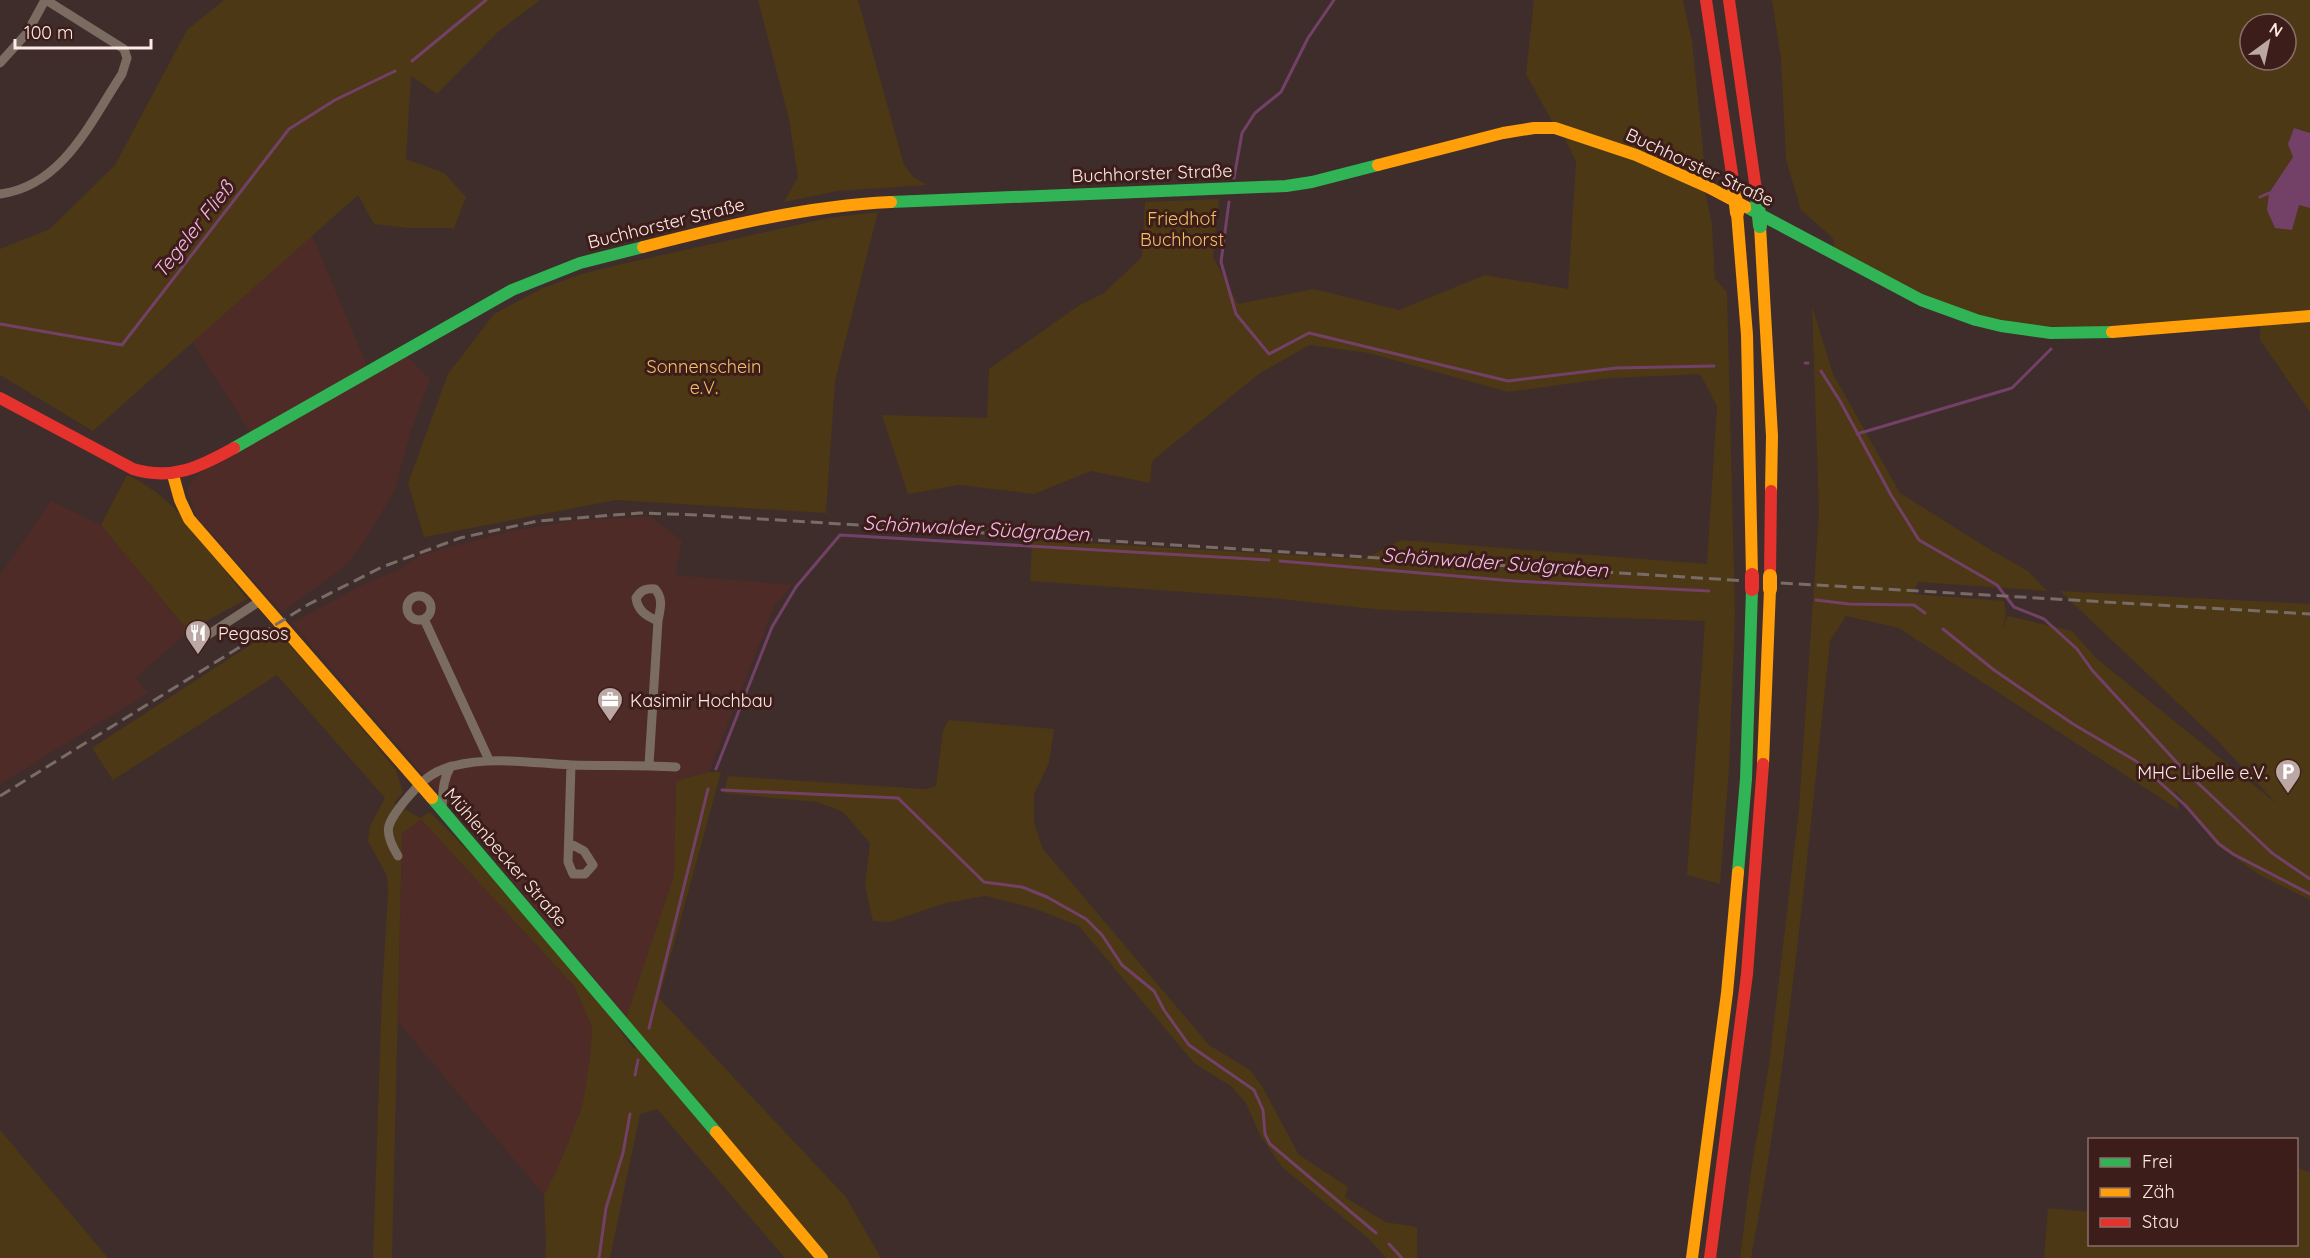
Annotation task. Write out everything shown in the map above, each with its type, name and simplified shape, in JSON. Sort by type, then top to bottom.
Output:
[{"type":"main road","points":[[1692,1258],[1727,993],[1746,779],[1752,589],[1747,335],[1734,186],[1706,0]]},
{"type":"main road","points":[[1710,1258],[1741,1029],[1753,903],[1766,730],[1770,582],[1772,436],[1760,226],[1729,0]]},
{"type":"main road","name":"Buchhorster Straße","points":[[0,398],[72,438],[139,471],[155,475],[173,475],[190,470],[223,454],[512,290],[580,263],[651,244],[791,212],[847,204],[1286,186],[1335,176],[1503,133],[1534,128],[1555,128],[1665,166],[1900,289],[1976,320],[2024,330],[2078,334],[2310,316]]},
{"type":"main road","name":"Mühlenbecker Straße","points":[[173,475],[180,501],[189,519],[419,783],[822,1258]]},
{"type":"street","points":[[0,63],[27,33],[45,0],[124,49],[127,58],[122,74],[64,161],[34,183],[0,194]]},
{"type":"street","points":[[197,642],[260,601]]},
{"type":"street","points":[[424,619],[489,760]]},
{"type":"street","points":[[649,765],[658,621]]},
{"type":"street","points":[[398,855],[390,842],[387,829],[393,817],[419,783],[431,774],[452,766],[489,760],[571,765],[649,765],[676,768]]},
{"type":"street","points":[[569,843],[571,765]]},
{"type":"street","points":[[442,810],[443,785],[452,766]]},
{"type":"shaded area","points":[[2294,128],[2310,133],[2310,208],[2299,205],[2292,230],[2275,228],[2267,210],[2269,193],[2293,157],[2288,144]]},
{"type":"shaded area","points":[[312,235],[370,373],[405,354],[430,379],[410,433],[394,492],[362,545],[344,567],[282,612],[198,519],[187,491],[197,475],[257,438],[248,429],[182,325]]},
{"type":"shaded area","points":[[51,501],[101,525],[188,631],[136,678],[148,693],[0,784],[0,575]]},
{"type":"shaded area","points":[[650,516],[682,541],[675,575],[792,585],[774,607],[709,772],[676,781],[674,876],[626,1018],[466,824],[292,623],[364,584],[400,569],[421,555],[507,532],[571,521]]},
{"type":"shaded area","points":[[421,818],[574,986],[592,1027],[590,1058],[582,1107],[559,1165],[544,1195],[398,1022],[402,834]]},
{"type":"green space","points":[[224,0],[540,0],[499,31],[437,94],[411,76],[406,159],[444,173],[466,197],[454,228],[409,228],[374,224],[358,195],[93,431],[0,375],[0,249],[50,229],[115,165],[187,30]]},
{"type":"green space","points":[[758,0],[858,0],[904,165],[914,178],[927,185],[837,191],[784,202],[798,177],[789,119]]},
{"type":"green space","points":[[1534,0],[1683,0],[1692,41],[1706,180],[1631,147],[1553,123],[1526,74]]},
{"type":"green space","points":[[1772,0],[2310,0],[2310,133],[2294,128],[2294,157],[2269,193],[2310,208],[2310,311],[2074,327],[2027,324],[1979,315],[1923,295],[1835,249],[1833,238],[1801,210],[1786,160],[1781,59]]},
{"type":"green space","name":"Friedhof Buchhorst","points":[[1563,135],[1612,151],[1705,191],[1712,225],[1715,279],[1727,292],[1735,614],[1729,768],[1720,884],[1687,875],[1705,621],[1384,610],[1271,598],[1030,581],[1032,540],[1364,559],[1401,540],[1707,564],[1717,406],[1700,374],[1610,378],[1508,392],[1369,353],[1310,345],[1260,373],[1152,461],[1150,483],[1091,471],[1034,494],[959,485],[908,494],[882,415],[987,418],[989,369],[1078,306],[1104,293],[1142,257],[1145,202],[1219,199],[1213,257],[1238,304],[1314,289],[1399,310],[1485,275],[1568,289],[1576,161]]},
{"type":"green space","name":"Sonnenschein e.V.","points":[[878,212],[835,381],[826,513],[616,500],[424,537],[408,483],[448,374],[494,314],[541,289],[578,275],[828,218]]},
{"type":"green space","points":[[1812,306],[1833,374],[1900,493],[2028,571],[2047,591],[1918,582],[1913,594],[2004,601],[2006,615],[2002,631],[2008,616],[2072,631],[2097,659],[2276,803],[2217,740],[2060,591],[2310,604],[2310,900],[2261,876],[2216,844],[2175,790],[2179,810],[1899,628],[1846,616],[1830,641],[1797,950],[1765,1181],[1751,1258],[1740,1258],[1751,1171],[1769,1065],[1799,809],[1819,512]]},
{"type":"green space","points":[[2310,320],[2310,412],[2260,340],[2260,324]]},
{"type":"green space","points":[[127,475],[162,497],[178,512],[247,599],[188,631],[101,525]]},
{"type":"green space","points":[[275,629],[336,697],[396,770],[403,792],[394,803],[420,818],[430,812],[536,926],[586,985],[633,1048],[648,1046],[626,1018],[674,876],[676,781],[709,772],[721,772],[659,998],[846,1197],[881,1258],[785,1258],[657,1109],[640,1114],[610,1258],[545,1258],[544,1195],[559,1165],[582,1107],[590,1058],[592,1027],[574,986],[421,819],[402,834],[392,1258],[373,1258],[382,993],[388,894],[387,876],[368,841],[370,826],[385,798],[277,675],[113,780],[92,748]]},
{"type":"green space","points":[[949,720],[1054,729],[1049,763],[1034,794],[1034,823],[1043,849],[1209,1045],[1250,1070],[1262,1086],[1299,1155],[1348,1187],[1345,1197],[1385,1222],[1417,1227],[1417,1258],[1386,1258],[1370,1240],[1282,1167],[1260,1135],[1246,1103],[1231,1086],[1194,1063],[1079,926],[1036,909],[986,896],[945,903],[890,922],[873,921],[865,886],[870,843],[843,812],[817,802],[724,793],[728,776],[925,789],[936,786],[943,730]]},
{"type":"green space","points":[[0,1130],[108,1258],[0,1258]]},
{"type":"green space","points":[[2298,1168],[2310,1172],[2310,1258],[2044,1258],[2048,1208],[2088,1212],[2088,1246],[2298,1246]]},
{"type":"waterway","name":"Tegeler Fließ","points":[[412,61],[486,0]]},
{"type":"waterway","points":[[1234,178],[1242,133],[1255,113],[1281,92],[1308,38],[1334,0]]},
{"type":"waterway","name":"Tegeler Fließ","points":[[0,324],[122,345],[289,129],[335,100],[395,71]]},
{"type":"waterway","points":[[2260,197],[2269,193]]},
{"type":"waterway","points":[[1229,202],[1221,262],[1236,314],[1269,354],[1309,333],[1508,381],[1616,368],[1714,366]]},
{"type":"waterway","points":[[1857,434],[2012,388],[2051,349]]},
{"type":"waterway","points":[[1821,371],[1919,540],[1997,585],[2014,607],[2044,619],[2077,649],[2092,670],[2181,767],[2272,853],[2310,879]]},
{"type":"waterway","name":"Schönwalder Südgraben","points":[[716,769],[772,627],[796,587],[840,535],[1269,560]]},
{"type":"waterway","name":"Schönwalder Südgraben","points":[[1280,561],[1514,581],[1709,591]]},
{"type":"waterway","name":"Schönwalder Südgraben","points":[[1816,600],[1849,604],[1914,605],[1925,613]]},
{"type":"waterway","name":"Schönwalder Südgraben","points":[[1943,629],[1994,670],[2073,724],[2136,761],[2185,805],[2219,844],[2233,854],[2310,894]]},
{"type":"waterway","name":"Schönwalder Südgraben","points":[[649,1028],[708,789]]},
{"type":"waterway","points":[[722,790],[898,798],[984,882],[1022,887],[1047,897],[1086,919],[1102,935],[1122,965],[1154,991],[1164,1010],[1189,1045],[1254,1090],[1263,1110],[1265,1134],[1270,1144],[1376,1233]]},
{"type":"waterway","name":"Schönwalder Südgraben","points":[[635,1075],[638,1060]]},
{"type":"waterway","name":"Schönwalder Südgraben","points":[[599,1258],[606,1208],[623,1153],[630,1114]]},
{"type":"waterway","points":[[1389,1244],[1402,1258]]},
{"type":"railway","points":[[0,796],[309,604],[382,567],[460,538],[538,521],[640,513],[698,515],[2310,614]]},
{"type":"traffic: fast","points":[[891,202],[1286,186],[1312,182],[1378,165]]},
{"type":"traffic: fast","points":[[1757,197],[1760,226]]},
{"type":"traffic: fast","points":[[1746,207],[1921,300],[1976,320],[2051,333],[2112,332]]},
{"type":"traffic: fast","points":[[234,448],[512,290],[580,263],[643,247]]},
{"type":"traffic: fast","points":[[1738,872],[1746,779],[1752,589]]},
{"type":"traffic: fast","points":[[432,798],[716,1132]]},
{"type":"traffic: slow","points":[[1378,165],[1503,133],[1534,128],[1555,128],[1636,155],[1708,187],[1746,207]]},
{"type":"traffic: slow","points":[[1734,187],[1737,213]]},
{"type":"traffic: slow","points":[[643,247],[797,212],[891,202]]},
{"type":"traffic: slow","points":[[1737,213],[1747,335],[1752,575]]},
{"type":"traffic: slow","points":[[1760,226],[1772,436],[1771,491]]},
{"type":"traffic: slow","points":[[2112,332],[2310,316]]},
{"type":"traffic: slow","points":[[173,475],[180,500],[189,519],[432,798]]},
{"type":"traffic: slow","points":[[1770,576],[1770,589]]},
{"type":"traffic: slow","points":[[1763,764],[1770,589]]},
{"type":"traffic: slow","points":[[1692,1258],[1727,993],[1738,872]]},
{"type":"traffic: slow","points":[[716,1132],[822,1258]]},
{"type":"traffic: jam","points":[[1706,0],[1734,187]]},
{"type":"traffic: jam","points":[[1729,0],[1757,197]]},
{"type":"traffic: jam","points":[[0,398],[133,469],[147,472],[173,473],[185,470],[234,448]]},
{"type":"traffic: jam","points":[[1770,576],[1771,491]]},
{"type":"traffic: jam","points":[[1752,575],[1752,589]]},
{"type":"traffic: jam","points":[[1710,1258],[1747,974],[1763,764]]},
{"type":"place","name":"Pegasos","points":[[198,656]]},
{"type":"place","name":"Kasimir Hochbau","points":[[610,723]]},
{"type":"place","name":"MHC Libelle e.V.","points":[[2288,795]]}]
